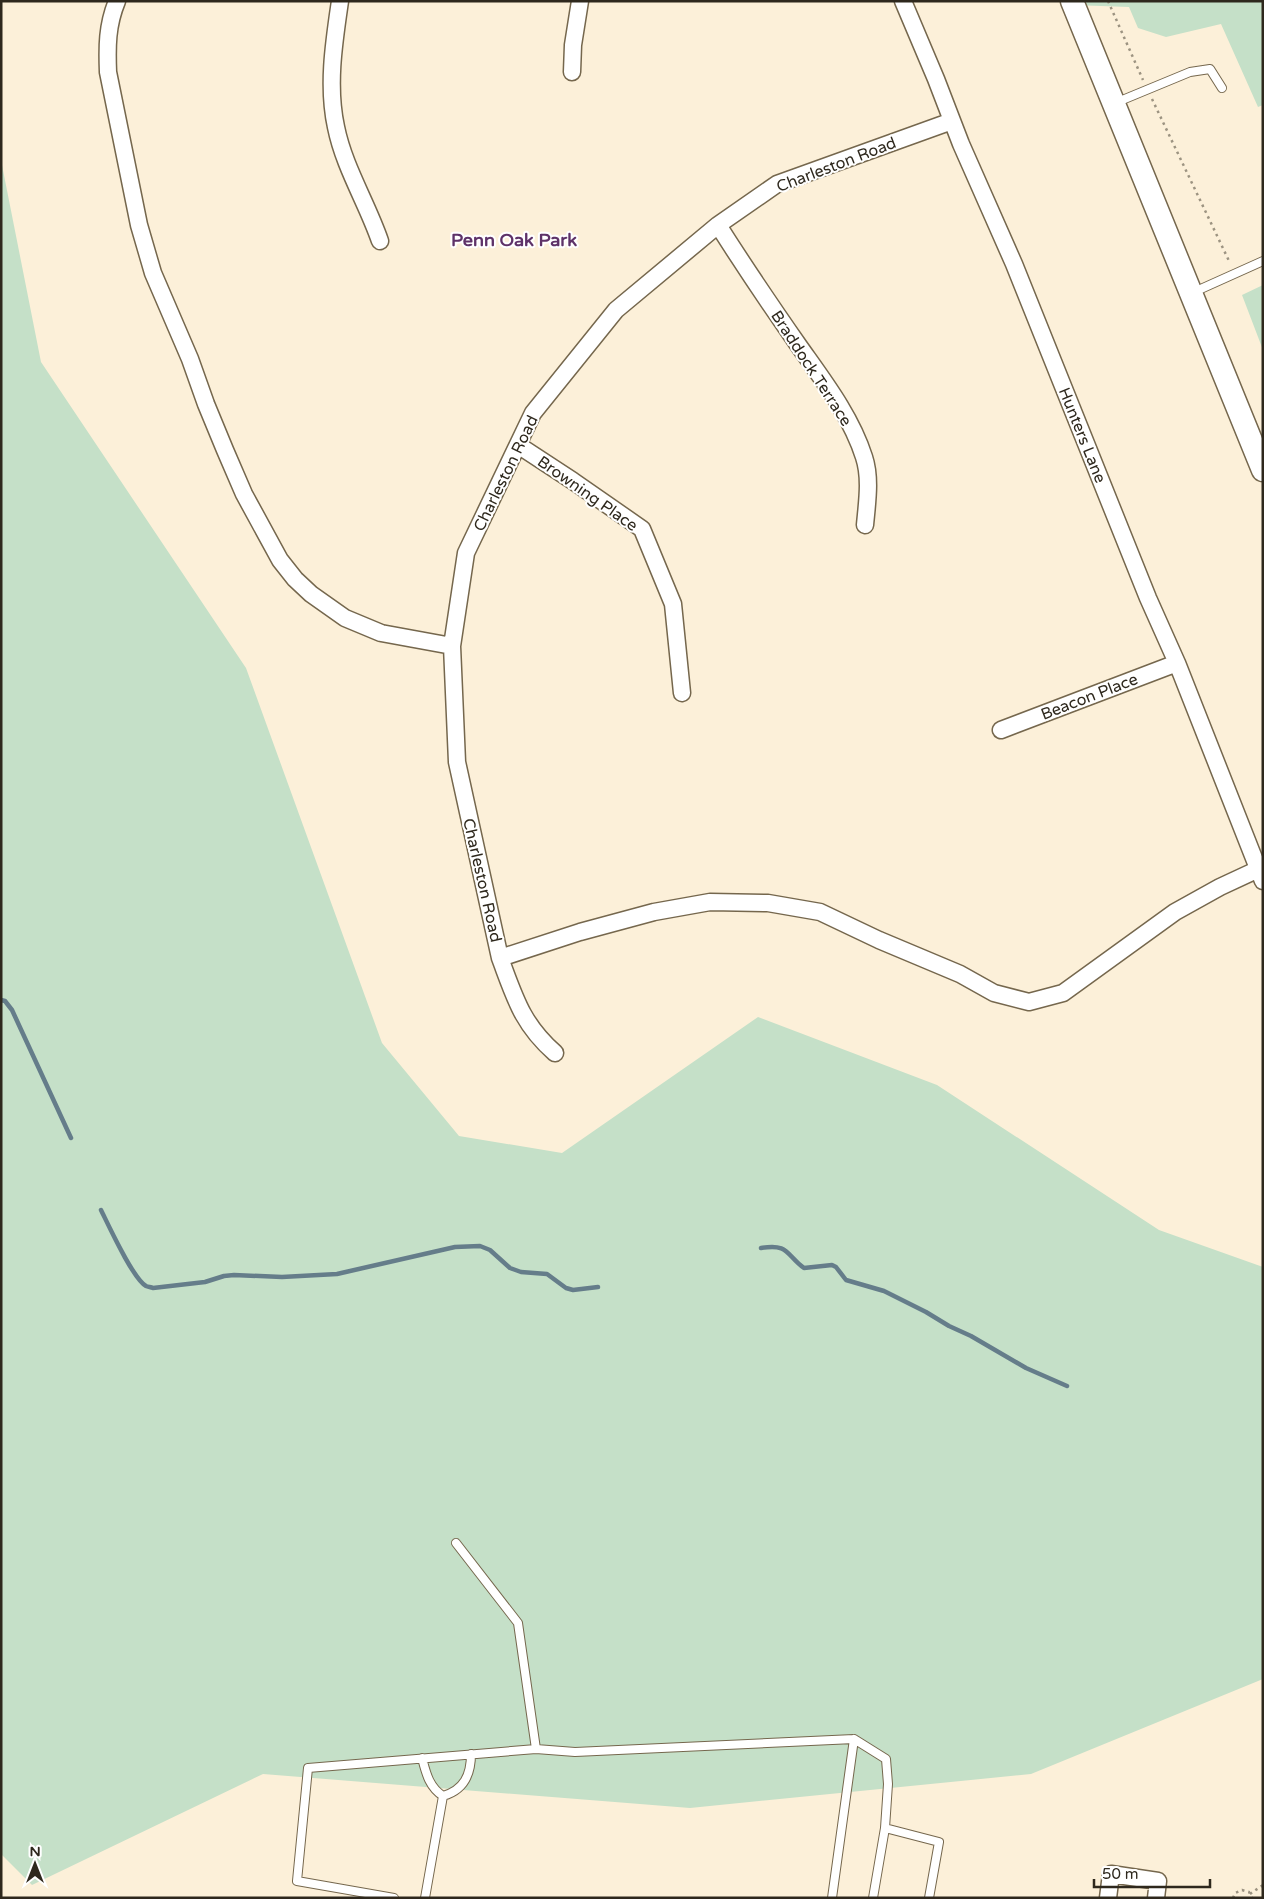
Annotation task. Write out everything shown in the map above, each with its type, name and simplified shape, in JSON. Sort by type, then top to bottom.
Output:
[{"type":"main road","points":[[1072,1],[1263,470]]},
{"type":"street","points":[[117,1],[109,26],[107,48],[108,72],[139,225],[162,296],[190,359],[215,426],[255,515],[285,566],[305,589],[328,607],[345,618],[381,633],[452,646]]},
{"type":"street","points":[[340,1],[332,78],[333,112],[336,130],[346,160],[380,241]]},
{"type":"street","points":[[572,72],[573,45],[580,1]]},
{"type":"street","name":"Hunters Lane","points":[[903,1],[952,121],[1014,264],[1261,873]]},
{"type":"street","name":"Charleston Road","points":[[555,1053],[539,1038],[521,1012],[500,958],[457,762],[452,646],[466,553],[533,413],[616,310],[718,225],[777,184],[952,121]]},
{"type":"street","name":"Braddock Terrace","points":[[718,225],[747,271],[835,399],[856,436],[865,458],[868,478],[865,525]]},
{"type":"street","name":"Browning Place","points":[[518,445],[642,529],[673,604],[682,693]]},
{"type":"street","name":"Beacon Place","points":[[1001,730],[1176,663]]},
{"type":"street","points":[[500,958],[580,932],[654,912],[710,902],[768,903],[820,912],[879,940],[960,974],[994,993],[1029,1002],[1063,993],[1175,912],[1220,887],[1261,873]]},
{"type":"street","points":[[1108,1898],[1111,1874],[1158,1880],[1156,1898]]},
{"type":"lane","points":[[1113,104],[1190,72],[1210,70],[1222,88]]},
{"type":"lane","points":[[1190,293],[1263,261]]},
{"type":"lane","points":[[456,1543],[518,1623],[536,1749]]},
{"type":"lane","points":[[832,1898],[854,1739]]},
{"type":"lane","points":[[394,1898],[297,1880],[308,1768],[536,1749],[575,1752],[854,1739],[886,1759],[888,1784],[885,1828],[872,1898]]},
{"type":"lane","points":[[443,1796],[451,1793],[466,1782],[471,1766],[470,1754]]},
{"type":"lane","points":[[422,1758],[426,1775],[434,1790],[443,1796]]},
{"type":"lane","points":[[425,1898],[443,1796]]},
{"type":"lane","points":[[885,1828],[939,1842],[929,1898]]},
{"type":"path","points":[[1108,1],[1235,273]]},
{"type":"path","points":[[1233,1898],[1235,1893],[1242,1890],[1251,1896],[1263,1885]]},
{"type":"green space","points":[[1072,1],[1263,1],[1263,105],[1258,107],[1221,24],[1166,37],[1138,28],[1129,7],[1073,5]]},
{"type":"green space","points":[[1,160],[41,362],[246,668],[382,1043],[459,1136],[562,1153],[758,1017],[937,1085],[1159,1230],[1263,1267],[1263,1679],[1031,1774],[690,1808],[263,1774],[32,1885],[1,1854]]},
{"type":"green space","points":[[1263,285],[1263,350],[1242,295]]},
{"type":"waterway","points":[[1,1000],[5,1001],[12,1010],[71,1138]]},
{"type":"waterway","points":[[101,1210],[134,1273],[146,1286],[153,1288],[205,1282],[234,1275],[282,1277],[337,1274],[455,1247],[480,1246],[490,1250],[510,1268],[521,1272],[547,1274],[566,1288],[573,1290],[598,1287]]},
{"type":"waterway","points":[[761,1248],[777,1247],[782,1249],[804,1268],[832,1265],[836,1267],[846,1280],[884,1291],[971,1336],[1026,1368],[1067,1386]]},
{"type":"district","name":"Penn Oak Park","points":[[514,240]]}]
